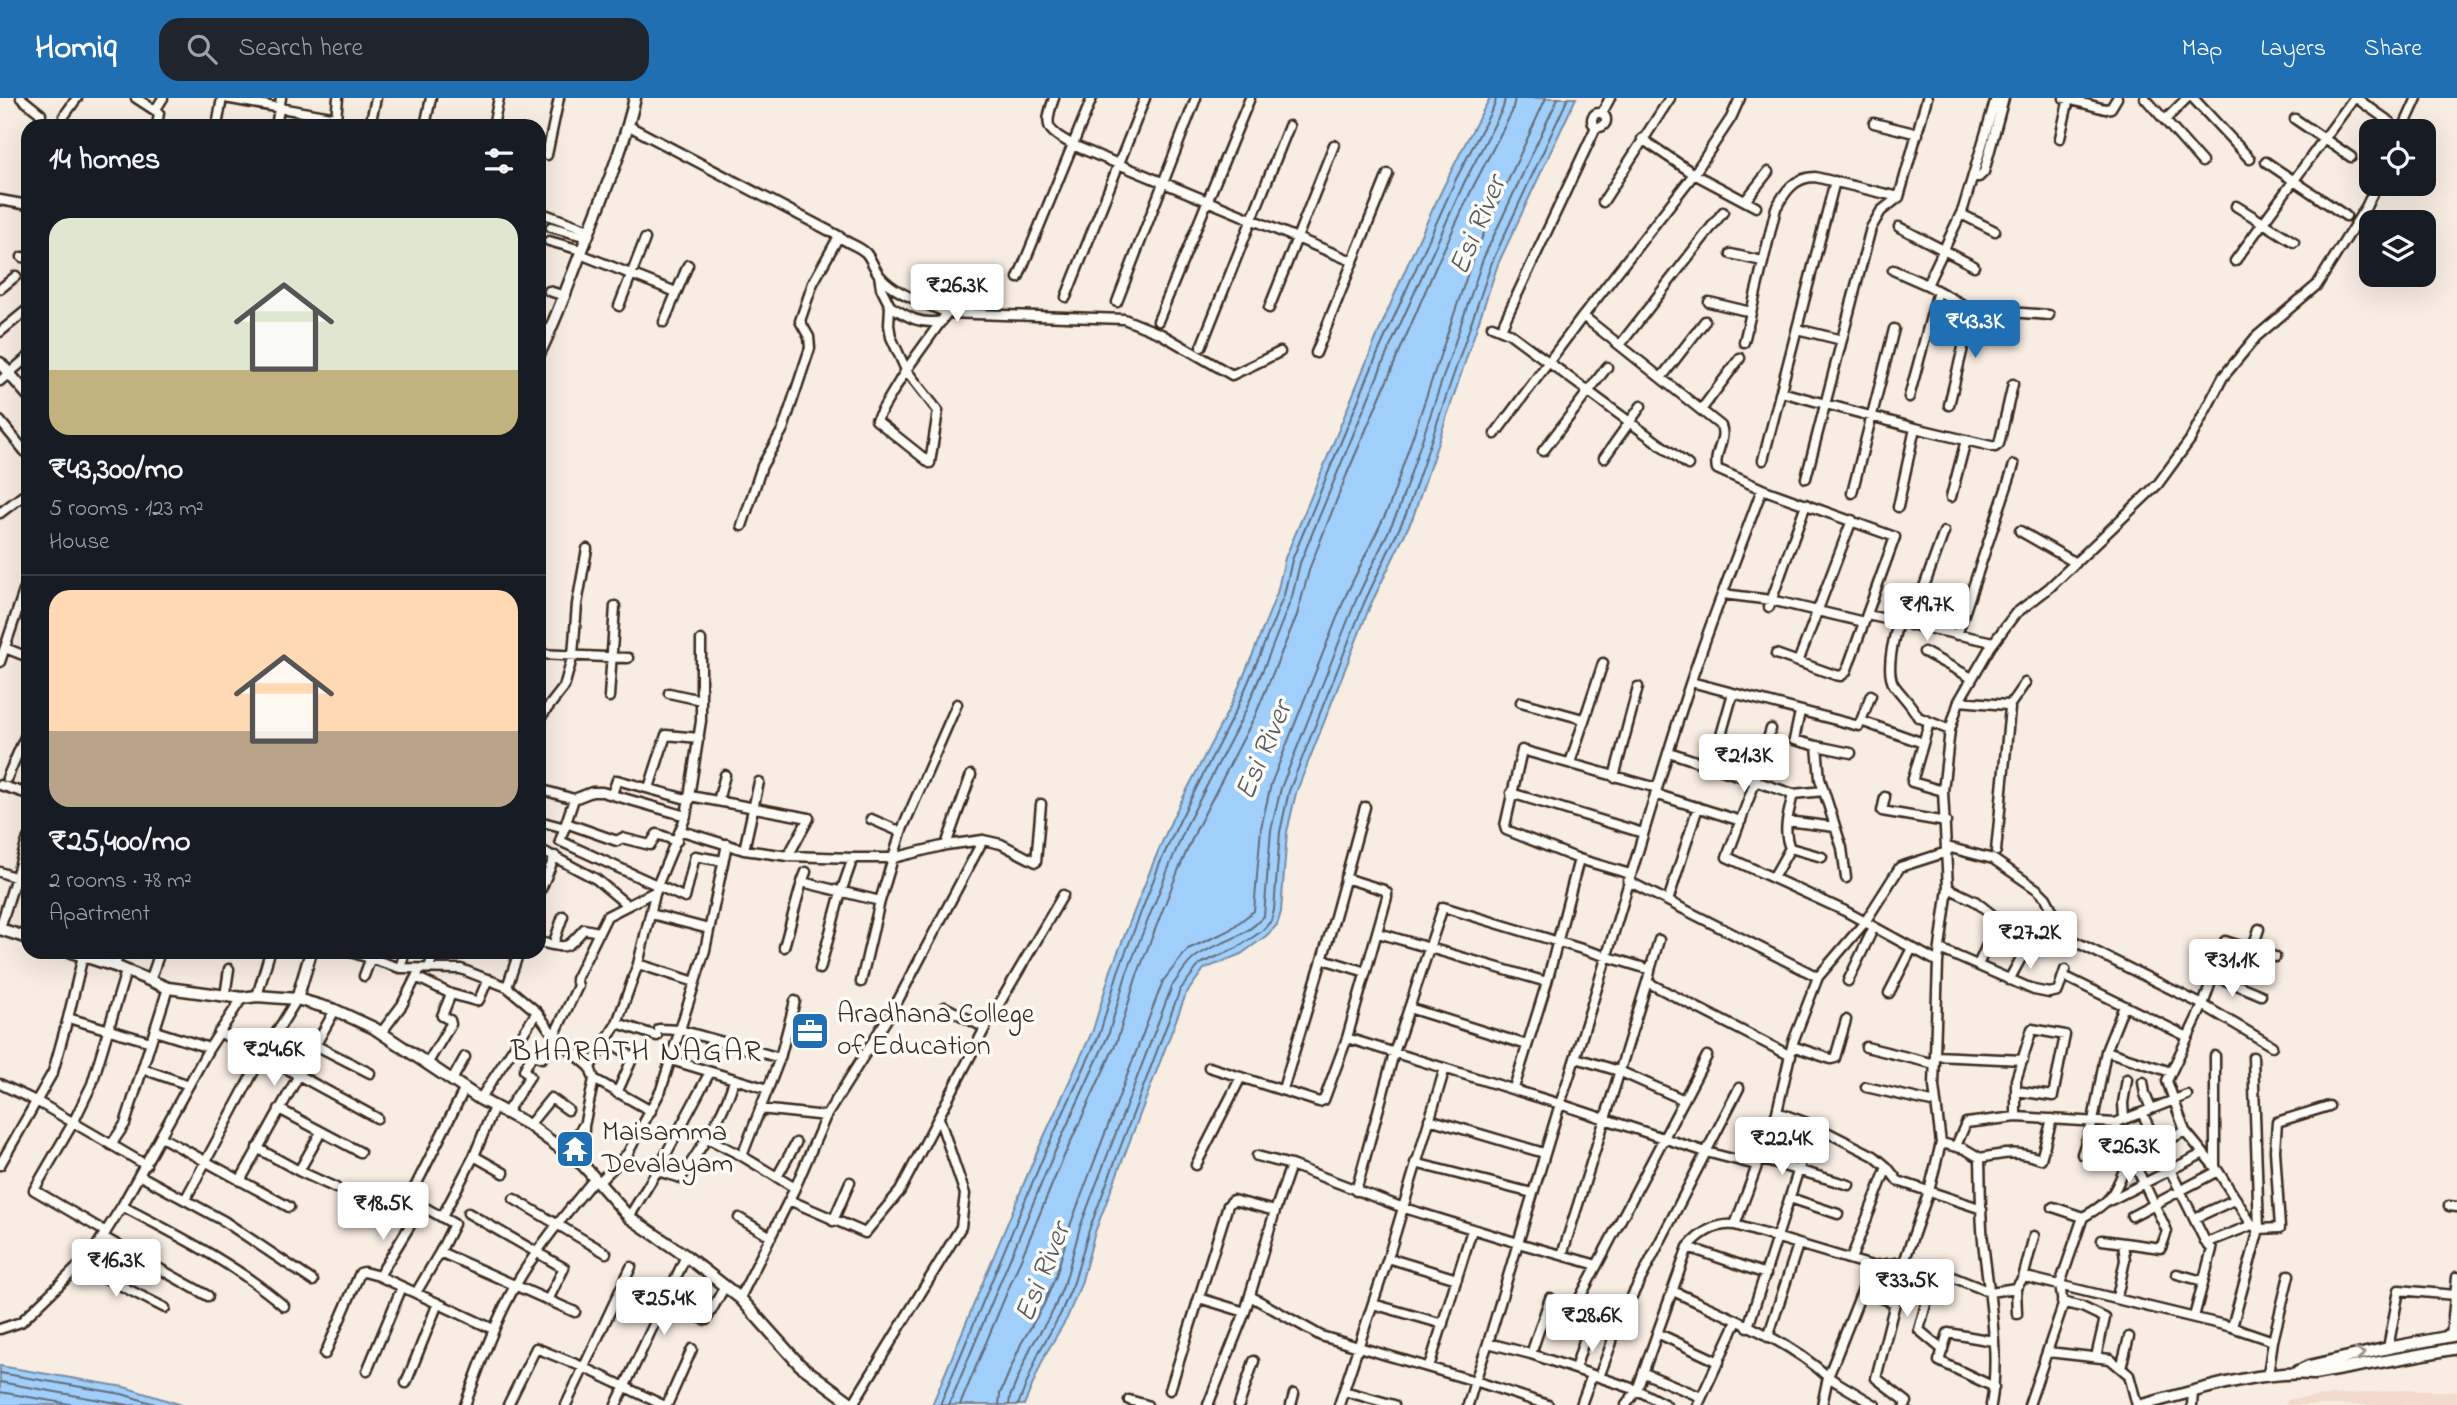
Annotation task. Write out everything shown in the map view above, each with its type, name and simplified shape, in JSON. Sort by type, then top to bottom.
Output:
[{"type":"street","points":[[21,98],[32,101],[41,114],[40,119]]},
{"type":"street","points":[[64,116],[77,98]]},
{"type":"street","points":[[136,98],[154,104],[163,98]]},
{"type":"street","points":[[219,119],[224,98],[280,103],[326,119]]},
{"type":"street","points":[[335,119],[338,98]]},
{"type":"street","points":[[372,117],[376,98]]},
{"type":"street","points":[[426,119],[431,98]]},
{"type":"street","points":[[494,119],[499,98]]},
{"type":"street","points":[[548,155],[559,98]]},
{"type":"street","points":[[546,340],[629,126],[635,98]]},
{"type":"street","points":[[1055,98],[1047,118],[1048,125],[1058,137],[1072,145],[1352,261]]},
{"type":"street","points":[[1018,278],[1092,98]]},
{"type":"street","points":[[1066,297],[1145,98]]},
{"type":"street","points":[[1116,302],[1196,98]]},
{"type":"street","points":[[1158,321],[1250,98]]},
{"type":"street","points":[[1501,329],[1596,127],[1601,127],[1606,122],[1602,113],[1611,98]]},
{"type":"street","points":[[1603,202],[1670,98]]},
{"type":"street","points":[[1496,434],[1548,361],[1694,174],[1731,118],[1740,98]]},
{"type":"street","points":[[1806,478],[1874,220],[1899,197],[1927,98]]},
{"type":"street","points":[[1927,285],[1961,214],[1996,98]]},
{"type":"street","points":[[1973,177],[1979,177],[1984,172],[2004,98]]},
{"type":"street","points":[[2060,138],[2067,98],[2105,109],[2111,108],[2117,98]]},
{"type":"street","points":[[2145,98],[2202,162]]},
{"type":"street","points":[[2165,120],[2188,98]]},
{"type":"street","points":[[2193,98],[2250,159]]},
{"type":"street","points":[[2235,261],[2355,98],[2387,119]]},
{"type":"street","points":[[2407,119],[2417,98]]},
{"type":"street","points":[[2295,119],[2351,157]]},
{"type":"street","points":[[1874,123],[1918,134]]},
{"type":"street","points":[[629,126],[853,243],[864,252],[879,275],[881,288],[890,306],[891,337],[906,370],[938,411],[930,463],[876,420],[906,370],[947,313]]},
{"type":"street","points":[[1201,347],[1289,126]]},
{"type":"street","points":[[1642,139],[1694,174],[1756,207]]},
{"type":"street","points":[[1269,309],[1334,145]]},
{"type":"street","points":[[2266,162],[2346,216]]},
{"type":"street","points":[[1745,201],[1768,172]]},
{"type":"street","points":[[1316,353],[1388,174]]},
{"type":"street","points":[[1744,342],[1776,208],[1785,192],[1806,177],[1835,181],[1899,197]]},
{"type":"street","points":[[1763,460],[1835,181]]},
{"type":"street","points":[[1904,1262],[1929,1191],[1941,1143],[1936,1103],[1935,1060],[1938,962],[1948,888],[1943,790],[1950,730],[1959,701],[1993,642],[2015,614],[2049,588],[2158,484],[2190,440],[2223,377],[2256,337],[2317,285],[2371,196]]},
{"type":"street","points":[[0,200],[21,204]]},
{"type":"street","points":[[2236,206],[2294,242]]},
{"type":"street","points":[[1620,345],[1723,212]]},
{"type":"street","points":[[1961,214],[1995,231]]},
{"type":"street","points":[[546,215],[588,234]]},
{"type":"street","points":[[551,227],[588,234]]},
{"type":"street","points":[[1899,227],[1973,266]]},
{"type":"street","points":[[742,526],[762,466],[783,429],[810,348],[809,337],[800,321],[813,283],[839,236]]},
{"type":"street","points":[[619,306],[645,239]]},
{"type":"street","points":[[549,242],[581,252],[676,292]]},
{"type":"street","points":[[1731,254],[1762,261]]},
{"type":"street","points":[[664,322],[688,265]]},
{"type":"street","points":[[1893,270],[1971,309],[2049,315]]},
{"type":"street","points":[[879,275],[893,288],[947,313],[1124,319],[1161,334],[1232,375],[1280,352]]},
{"type":"street","points":[[0,289],[16,276]]},
{"type":"street","points":[[549,291],[565,296]]},
{"type":"street","points":[[1909,397],[1938,291]]},
{"type":"street","points":[[1709,302],[1751,312]]},
{"type":"street","points":[[890,306],[917,322],[942,321]]},
{"type":"street","points":[[1949,405],[1971,309]]},
{"type":"street","points":[[0,332],[21,315]]},
{"type":"street","points":[[1583,316],[1723,430],[1715,459],[1717,469],[1762,489],[1892,534],[1896,540],[1846,672],[1841,676],[1776,654]]},
{"type":"street","points":[[1661,378],[1705,321]]},
{"type":"street","points":[[1492,327],[1501,329],[1548,361],[1688,465]]},
{"type":"street","points":[[1797,329],[1842,340]]},
{"type":"street","points":[[1852,493],[1894,329]]},
{"type":"street","points":[[1701,410],[1740,358]]},
{"type":"street","points":[[0,363],[21,387]]},
{"type":"street","points":[[0,381],[21,363]]},
{"type":"street","points":[[1543,451],[1607,367]]},
{"type":"street","points":[[1782,392],[1997,447],[2013,384]]},
{"type":"street","points":[[1604,458],[1642,406]]},
{"type":"street","points":[[0,421],[21,446]]},
{"type":"street","points":[[1898,507],[1915,428]]},
{"type":"street","points":[[1951,497],[1966,440]]},
{"type":"street","points":[[1957,635],[2014,465]]},
{"type":"street","points":[[1468,1405],[1544,1153],[1608,957],[1656,791],[1691,682],[1762,489]]},
{"type":"street","points":[[0,514],[21,498]]},
{"type":"street","points":[[1770,603],[1806,504]]},
{"type":"street","points":[[1798,662],[1852,520]]},
{"type":"street","points":[[2020,531],[2076,563]]},
{"type":"street","points":[[1910,625],[1944,532]]},
{"type":"street","points":[[546,710],[564,687],[573,655],[577,604],[587,549]]},
{"type":"street","points":[[1723,594],[1898,622],[1993,642]]},
{"type":"street","points":[[0,662],[21,600]]},
{"type":"street","points":[[609,697],[615,607]]},
{"type":"street","points":[[1898,622],[1893,642],[1892,680],[1914,708],[1916,715],[1950,730]]},
{"type":"street","points":[[590,1067],[617,1023],[638,964],[657,888],[686,816],[699,738],[701,640]]},
{"type":"street","points":[[5,648],[21,654]]},
{"type":"street","points":[[1924,652],[1972,678]]},
{"type":"street","points":[[546,654],[628,658]]},
{"type":"street","points":[[1570,763],[1603,663]]},
{"type":"street","points":[[1691,682],[1859,726],[1871,695]]},
{"type":"street","points":[[1996,852],[2009,706],[2025,683]]},
{"type":"street","points":[[1614,777],[1638,687]]},
{"type":"street","points":[[669,693],[701,699]]},
{"type":"street","points":[[1712,767],[1733,693]]},
{"type":"street","points":[[1959,701],[2009,706]]},
{"type":"street","points":[[1521,702],[1583,719]]},
{"type":"street","points":[[861,982],[880,901],[901,832],[957,704]]},
{"type":"street","points":[[1800,712],[1794,740],[1851,753]]},
{"type":"street","points":[[1861,720],[1923,743]]},
{"type":"street","points":[[1929,723],[1912,782],[1943,790]]},
{"type":"street","points":[[1771,729],[1727,857],[1865,922],[1938,962]]},
{"type":"street","points":[[649,788],[666,735],[699,738]]},
{"type":"street","points":[[7,778],[21,746]]},
{"type":"street","points":[[1817,746],[1820,779],[1842,848],[1846,878]]},
{"type":"street","points":[[1741,821],[1614,777],[1522,750],[1505,826],[1506,831],[1629,878],[1668,901],[1818,977]]},
{"type":"street","points":[[1669,752],[1793,794],[1824,791]]},
{"type":"street","points":[[718,801],[725,775]]},
{"type":"street","points":[[946,845],[971,775]]},
{"type":"street","points":[[612,794],[617,780],[690,798],[808,818],[788,856]]},
{"type":"street","points":[[744,850],[759,782]]},
{"type":"street","points":[[0,785],[21,792]]},
{"type":"street","points":[[546,791],[574,799],[592,792],[612,794],[686,816]]},
{"type":"street","points":[[1511,793],[1643,833]]},
{"type":"street","points":[[1773,878],[1790,848],[1785,832],[1793,794]]},
{"type":"street","points":[[1885,797],[1882,811],[1946,822]]},
{"type":"street","points":[[574,799],[561,841],[657,888],[685,898],[695,856],[723,861]]},
{"type":"street","points":[[681,831],[744,850],[788,856],[893,858],[946,845],[983,841],[1000,844],[1036,862],[1041,804]]},
{"type":"street","points":[[1283,1089],[1323,959],[1365,807]]},
{"type":"street","points":[[1668,901],[1698,807]]},
{"type":"street","points":[[871,819],[901,832]]},
{"type":"street","points":[[1787,821],[1835,827]]},
{"type":"street","points":[[546,822],[617,841],[622,838],[650,845],[657,834],[677,841]]},
{"type":"street","points":[[740,1298],[789,1200],[826,1116],[895,1006],[983,841]]},
{"type":"street","points":[[464,1405],[493,1329],[516,1285],[558,1223],[597,1180],[628,1153],[661,1090],[695,982],[727,844]]},
{"type":"street","points":[[566,861],[573,847]]},
{"type":"street","points":[[1790,848],[1822,857]]},
{"type":"street","points":[[1735,1225],[1777,1112],[1792,1046],[1818,977],[1865,922],[1900,867],[1947,850],[1988,857],[1999,862],[2042,893],[2063,930],[2073,940],[2203,1005],[2272,1046]]},
{"type":"street","points":[[546,852],[596,879],[626,904]]},
{"type":"street","points":[[546,877],[555,856]]},
{"type":"street","points":[[820,969],[853,858]]},
{"type":"street","points":[[1514,1088],[1547,982],[1579,859]]},
{"type":"street","points":[[21,861],[0,929],[21,936]]},
{"type":"street","points":[[784,947],[806,872]]},
{"type":"street","points":[[0,873],[21,880]]},
{"type":"street","points":[[1209,1067],[1319,1102],[1324,1100],[1347,1038],[1387,893],[1345,878]]},
{"type":"street","points":[[802,881],[880,901]]},
{"type":"street","points":[[516,1043],[542,1058],[556,1038],[578,986],[576,979],[607,916],[657,888]]},
{"type":"street","points":[[1948,888],[1981,904],[2009,928]]},
{"type":"street","points":[[789,1200],[865,1233],[900,1191],[985,1028],[1063,895]]},
{"type":"street","points":[[1356,1191],[1394,1053],[1441,909],[1444,907],[1650,970]]},
{"type":"street","points":[[651,914],[709,929]]},
{"type":"street","points":[[553,945],[563,916]]},
{"type":"street","points":[[1848,981],[1874,927]]},
{"type":"street","points":[[546,944],[561,947],[573,944],[584,929],[599,932]]},
{"type":"street","points":[[2252,950],[2259,929]]},
{"type":"street","points":[[1378,933],[1547,982]]},
{"type":"street","points":[[1978,965],[1992,934]]},
{"type":"street","points":[[1562,1255],[1659,940]]},
{"type":"street","points":[[2256,1227],[2216,1168],[2185,1131],[2167,1081],[2203,1005],[2225,941],[2275,957]]},
{"type":"street","points":[[1889,993],[1912,948]]},
{"type":"street","points":[[2009,980],[2025,948]]},
{"type":"street","points":[[1940,949],[2034,990],[2055,993],[2065,970]]},
{"type":"street","points":[[0,1165],[53,1072],[68,1018],[77,959]]},
{"type":"street","points":[[93,959],[168,988],[242,998],[257,996],[297,999],[335,1010],[381,1033],[480,1099],[529,1125],[583,1165],[629,1217],[687,1256],[740,1298],[800,1365],[853,1405],[961,1227],[965,1194],[939,1118]]},
{"type":"street","points":[[114,966],[116,959]]},
{"type":"street","points":[[150,981],[158,959]]},
{"type":"street","points":[[257,996],[265,959]]},
{"type":"street","points":[[185,1200],[262,1056],[297,999],[309,959]]},
{"type":"street","points":[[364,976],[371,959]]},
{"type":"street","points":[[379,959],[400,968],[422,971],[461,969],[507,987],[537,1012],[556,1038],[590,1067],[594,1079],[584,1126],[583,1165]]},
{"type":"street","points":[[400,968],[403,959]]},
{"type":"street","points":[[381,1033],[402,1005],[430,959]]},
{"type":"street","points":[[507,987],[517,959]]},
{"type":"street","points":[[1323,959],[1366,972]]},
{"type":"street","points":[[638,964],[695,982]]},
{"type":"street","points":[[225,996],[229,969]]},
{"type":"street","points":[[126,971],[92,1084],[34,1190],[208,1296]]},
{"type":"street","points":[[422,971],[451,994],[476,1001],[488,979]]},
{"type":"street","points":[[2215,976],[2261,995]]},
{"type":"street","points":[[2070,979],[2186,1036]]},
{"type":"street","points":[[1647,982],[1791,1056]]},
{"type":"street","points":[[111,1144],[125,1124],[168,988]]},
{"type":"street","points":[[428,1064],[451,1024],[450,1020],[442,1016],[451,994]]},
{"type":"street","points":[[0,1329],[21,1322],[93,1252],[146,1164],[209,1048],[242,998]]},
{"type":"street","points":[[742,1156],[780,1058],[795,1001]]},
{"type":"street","points":[[2082,1154],[2093,1121],[2106,1051],[2124,1006]]},
{"type":"street","points":[[945,1007],[985,1028]]},
{"type":"street","points":[[1409,1008],[1527,1045]]},
{"type":"street","points":[[240,1181],[335,1010]]},
{"type":"street","points":[[480,1099],[537,1012]]},
{"type":"street","points":[[68,1018],[151,1042]]},
{"type":"street","points":[[1792,1046],[1835,1058],[1846,1020]]},
{"type":"street","points":[[617,1023],[658,1032],[680,1030],[780,1058]]},
{"type":"street","points":[[2016,1091],[2053,1096],[2065,1035],[2032,1029],[2016,1080],[2016,1091],[2016,1117]]},
{"type":"street","points":[[155,1031],[209,1048]]},
{"type":"street","points":[[219,1032],[377,1118]]},
{"type":"street","points":[[1347,1038],[1514,1088],[1706,1152],[1799,1171],[1850,1185]]},
{"type":"street","points":[[608,1041],[633,1057],[617,1093]]},
{"type":"street","points":[[315,1045],[370,1073]]},
{"type":"street","points":[[1866,1047],[1935,1060],[2022,1060]]},
{"type":"street","points":[[2106,1051],[2171,1072]]},
{"type":"street","points":[[506,1113],[530,1076],[524,1070],[533,1055]]},
{"type":"street","points":[[1574,1308],[1707,1055]]},
{"type":"street","points":[[2215,1056],[2216,1168]]},
{"type":"street","points":[[452,1080],[465,1057]]},
{"type":"street","points":[[2232,1328],[2256,1227],[2253,1057]]},
{"type":"street","points":[[1576,1058],[1619,1071],[1684,1100]]},
{"type":"street","points":[[671,1060],[768,1089]]},
{"type":"street","points":[[1339,1405],[1388,1258],[1445,1068]]},
{"type":"street","points":[[143,1069],[189,1085]]},
{"type":"street","points":[[629,1217],[710,1072]]},
{"type":"street","points":[[1196,1165],[1241,1077]]},
{"type":"street","points":[[594,1079],[651,1111]]},
{"type":"street","points":[[2102,1240],[2161,1248],[2167,1231],[2130,1156],[2119,1121],[2127,1079]]},
{"type":"street","points":[[657,1171],[681,1178],[729,1099],[734,1080]]},
{"type":"street","points":[[2143,1083],[2151,1109]]},
{"type":"street","points":[[0,1084],[38,1102],[146,1164]]},
{"type":"street","points":[[1866,1087],[1936,1103]]},
{"type":"street","points":[[416,1293],[454,1224],[409,1199],[465,1088]]},
{"type":"street","points":[[1581,1405],[1612,1342],[1612,1335],[1739,1088]]},
{"type":"street","points":[[1956,1146],[1966,1123],[2016,1117],[2119,1121],[2187,1095]]},
{"type":"street","points":[[529,1125],[551,1098],[568,1110]]},
{"type":"street","points":[[2206,1243],[2256,1227],[2280,1228],[2275,1150],[2277,1122],[2329,1106]]},
{"type":"street","points":[[442,1217],[474,1156],[494,1107]]},
{"type":"street","points":[[279,1109],[360,1152]]},
{"type":"street","points":[[760,1109],[826,1116]]},
{"type":"street","points":[[1777,1112],[1813,1125],[1874,1156],[1898,1181],[1982,1209]]},
{"type":"street","points":[[2142,1113],[2206,1243],[2212,1250],[2194,1317]]},
{"type":"street","points":[[1429,1119],[1544,1153]]},
{"type":"street","points":[[1941,1143],[1965,1149],[1980,1158],[2023,1153],[2042,1159],[2052,1119]]},
{"type":"street","points":[[1748,1327],[1813,1125]]},
{"type":"street","points":[[566,1153],[584,1126]]},
{"type":"street","points":[[2158,1145],[2185,1131]]},
{"type":"street","points":[[299,1171],[321,1132]]},
{"type":"street","points":[[161,1137],[289,1207]]},
{"type":"street","points":[[707,1138],[794,1188]]},
{"type":"street","points":[[777,1177],[796,1143]]},
{"type":"street","points":[[257,1147],[336,1188]]},
{"type":"street","points":[[2029,1405],[2048,1352],[2062,1302],[2060,1284],[2083,1217],[2170,1168],[2202,1154]]},
{"type":"street","points":[[474,1156],[504,1173]]},
{"type":"street","points":[[1257,1156],[1472,1230],[1597,1265]]},
{"type":"street","points":[[2111,1200],[2130,1156]]},
{"type":"street","points":[[1980,1158],[1983,1247],[1990,1292],[1993,1341],[1994,1387],[1991,1405]]},
{"type":"street","points":[[1415,1163],[1532,1193]]},
{"type":"street","points":[[1208,1405],[1245,1312],[1291,1166]]},
{"type":"street","points":[[1851,1259],[1887,1167]]},
{"type":"street","points":[[2132,1216],[2182,1191],[2216,1168]]},
{"type":"street","points":[[139,1175],[224,1221],[313,1281]]},
{"type":"street","points":[[833,1221],[850,1182]]},
{"type":"street","points":[[1790,1198],[1838,1214]]},
{"type":"street","points":[[514,1199],[606,1253]]},
{"type":"street","points":[[2195,1218],[2236,1199]]},
{"type":"street","points":[[1170,1390],[1230,1201],[1275,1212]]},
{"type":"street","points":[[122,1206],[225,1264],[284,1306]]},
{"type":"street","points":[[379,1276],[422,1206]]},
{"type":"street","points":[[2053,1207],[2083,1217]]},
{"type":"street","points":[[468,1213],[564,1268],[548,1300]]},
{"type":"street","points":[[740,1219],[771,1237]]},
{"type":"street","points":[[1626,1405],[1637,1390],[1644,1373],[1688,1247],[1697,1237],[1712,1228],[1722,1224],[1735,1225],[1872,1266],[1904,1262],[1935,1270],[1990,1292],[2015,1288],[2023,1278],[2035,1236]]},
{"type":"street","points":[[1429,1367],[1472,1230]]},
{"type":"street","points":[[2117,1297],[2125,1260],[2123,1243]]},
{"type":"street","points":[[1769,1337],[1798,1245]]},
{"type":"street","points":[[1688,1247],[1766,1274]]},
{"type":"street","points":[[440,1252],[575,1312]]},
{"type":"street","points":[[616,1405],[687,1256]]},
{"type":"street","points":[[1388,1258],[1457,1279]]},
{"type":"street","points":[[1887,1264],[1878,1297],[1895,1303],[1876,1378],[1907,1402],[1905,1405]]},
{"type":"street","points":[[80,1265],[165,1308]]},
{"type":"street","points":[[1822,1405],[1828,1377],[1872,1266]]},
{"type":"street","points":[[566,1405],[631,1267]]},
{"type":"street","points":[[1935,1270],[1919,1330],[1943,1350]]},
{"type":"street","points":[[325,1354],[360,1273],[364,1272],[379,1276],[493,1329]]},
{"type":"street","points":[[2177,1274],[2203,1281]]},
{"type":"street","points":[[2268,1375],[2289,1275]]},
{"type":"street","points":[[2295,1373],[2309,1366],[2454,1336],[2457,1277]]},
{"type":"street","points":[[2023,1278],[2117,1297],[2273,1341]]},
{"type":"street","points":[[677,1308],[706,1320],[725,1286]]},
{"type":"street","points":[[367,1371],[402,1287]]},
{"type":"street","points":[[2015,1288],[2017,1314]]},
{"type":"street","points":[[2388,1348],[2399,1290],[2455,1294]]},
{"type":"street","points":[[1673,1291],[1809,1359],[1828,1377],[1863,1402],[1875,1405]]},
{"type":"street","points":[[1250,1296],[1321,1336],[1475,1381],[1520,1401],[1548,1405]]},
{"type":"street","points":[[1199,1298],[1245,1312]]},
{"type":"street","points":[[1531,1354],[1550,1298]]},
{"type":"street","points":[[2062,1302],[2082,1307],[2105,1318],[2096,1357]]},
{"type":"street","points":[[405,1383],[438,1303]]},
{"type":"street","points":[[1373,1304],[1443,1324]]},
{"type":"street","points":[[1644,1373],[1700,1401],[1737,1321]]},
{"type":"street","points":[[1576,1369],[1588,1328]]},
{"type":"street","points":[[1993,1341],[1948,1333],[1939,1361],[1994,1387]]},
{"type":"street","points":[[1657,1334],[1718,1362]]},
{"type":"street","points":[[2121,1368],[2129,1337]]},
{"type":"street","points":[[1488,1343],[1531,1354],[1637,1390],[1666,1405]]},
{"type":"street","points":[[508,1405],[536,1348],[665,1405],[692,1349]]},
{"type":"street","points":[[2048,1352],[2110,1359],[2129,1375],[2139,1405],[2268,1375],[2314,1374],[2457,1348]]},
{"type":"street","points":[[1239,1405],[1254,1361]]},
{"type":"street","points":[[1344,1391],[1394,1405]]},
{"type":"street","points":[[2192,1405],[2193,1393]]},
{"type":"street","points":[[1291,1405],[1294,1394]]},
{"type":"street","points":[[1129,1400],[1147,1405]]},
{"type":"shaded area","points":[[2399,1390],[2457,1392],[2457,1405],[2285,1405],[2288,1399]]},
{"type":"water","name":"Esi River","points":[[1490,98],[1576,98],[1498,264],[1413,517],[1370,606],[1296,793],[1287,832],[1281,912],[1277,925],[1241,954],[1204,969],[1186,994],[1095,1232],[1081,1284],[1067,1318],[1045,1355],[1024,1405],[932,1405],[1037,1152],[1093,1030],[1111,970],[1154,861],[1173,817],[1231,705],[1253,654],[1277,593],[1285,558],[1406,267],[1460,153]]},
{"type":"water","points":[[0,1366],[124,1387],[182,1405],[0,1405]]},
{"type":"place","name":"Aradhana College of Education","points":[[810,1031]]},
{"type":"place","name":"Maisamma Devalayam","points":[[575,1149]]},
{"type":"district","name":"BHARATH NAGAR","points":[[637,1053]]}]
